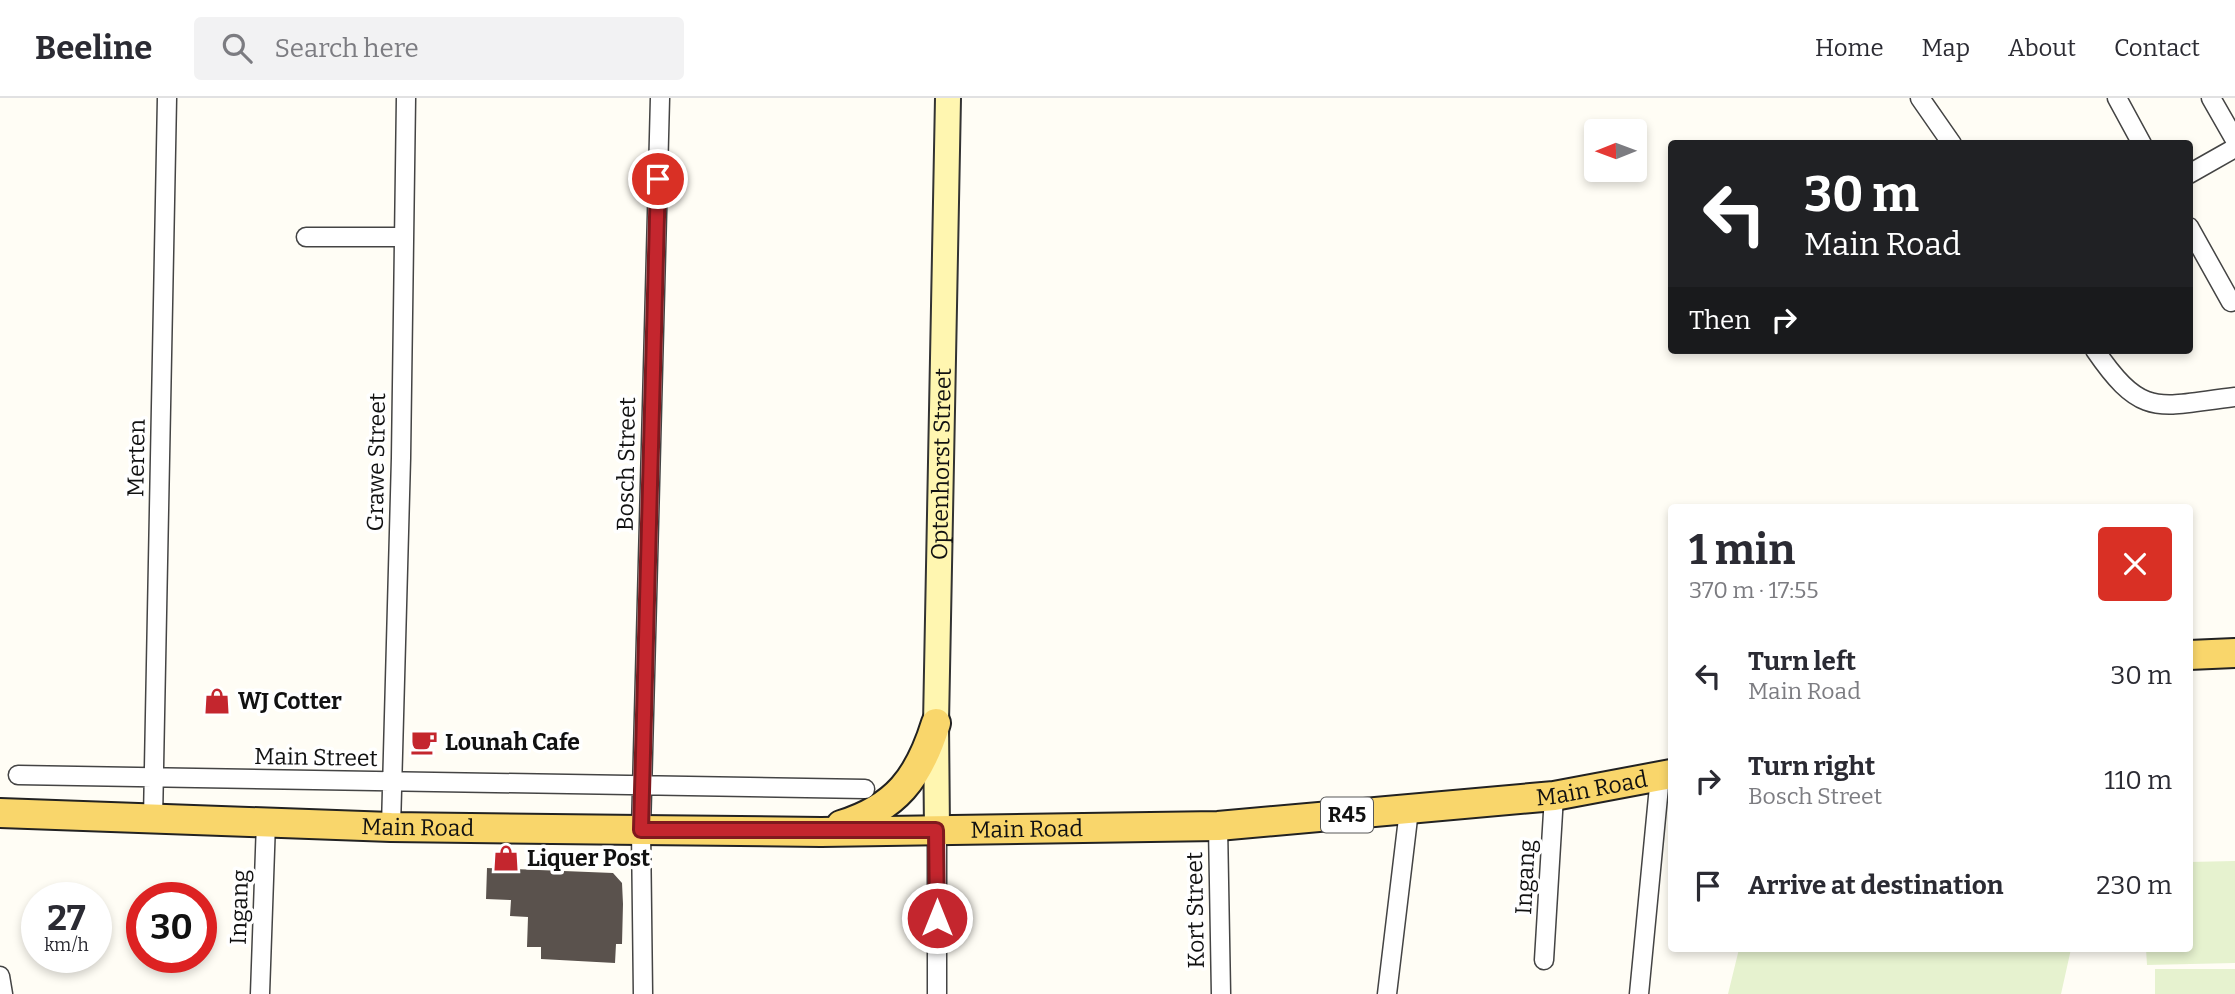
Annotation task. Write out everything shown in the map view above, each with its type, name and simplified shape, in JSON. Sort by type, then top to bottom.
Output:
[{"type":"main road","name":"Optenhorst Street","points":[[936,830],[948,98]]},
{"type":"main road","points":[[2193,655],[2235,653]]},
{"type":"main road","points":[[821,832],[863,818],[895,797],[922,761],[936,723]]},
{"type":"main road","name":"Main Road","points":[[0,813],[391,827],[821,832],[1218,826],[1554,796],[1666,775]]},
{"type":"street","name":"Merten","points":[[153,819],[167,98]]},
{"type":"street","name":"Grawe Street","points":[[391,827],[405,98]]},
{"type":"street","name":"Bosch Street","points":[[643,994],[641,830],[660,98]]},
{"type":"street","points":[[1920,98],[1949,140]]},
{"type":"street","points":[[2117,98],[2140,140]]},
{"type":"street","points":[[2211,98],[2235,140]]},
{"type":"street","points":[[2193,172],[2235,148]]},
{"type":"street","points":[[2193,234],[2231,303]]},
{"type":"street","points":[[306,237],[404,237]]},
{"type":"street","points":[[2098,354],[2118,383],[2137,399],[2164,405],[2235,397]]},
{"type":"street","name":"Main Street","points":[[19,775],[865,789]]},
{"type":"street","points":[[1639,994],[1666,775]]},
{"type":"street","name":"Ingang","points":[[1544,960],[1554,796]]},
{"type":"street","points":[[1387,994],[1409,810]]},
{"type":"street","name":"Ingang","points":[[260,994],[266,822]]},
{"type":"street","name":"Kort Street","points":[[1218,826],[1221,994]]},
{"type":"street","points":[[936,830],[937,994]]},
{"type":"street","points":[[0,976],[3,994]]},
{"type":"green space","points":[[2235,861],[2235,963],[2147,965],[2146,952],[2193,952],[2193,862]]},
{"type":"green space","points":[[1738,952],[2070,952],[2061,994],[1728,994]]},
{"type":"green space","points":[[2155,969],[2235,969],[2235,994],[2155,994]]},
{"type":"building","points":[[487,868],[613,873],[622,883],[623,904],[622,944],[616,944],[615,963],[541,959],[541,947],[527,947],[528,917],[510,916],[511,900],[486,899]]},
{"type":"place","name":"WJ Cotter","points":[[217,701]]},
{"type":"place","name":"Lounah Cafe","points":[[424,742]]},
{"type":"place","name":"Liquer Post","points":[[506,858]]},
{"type":"route","points":[[658,179],[641,830],[936,830],[937,918]]}]
